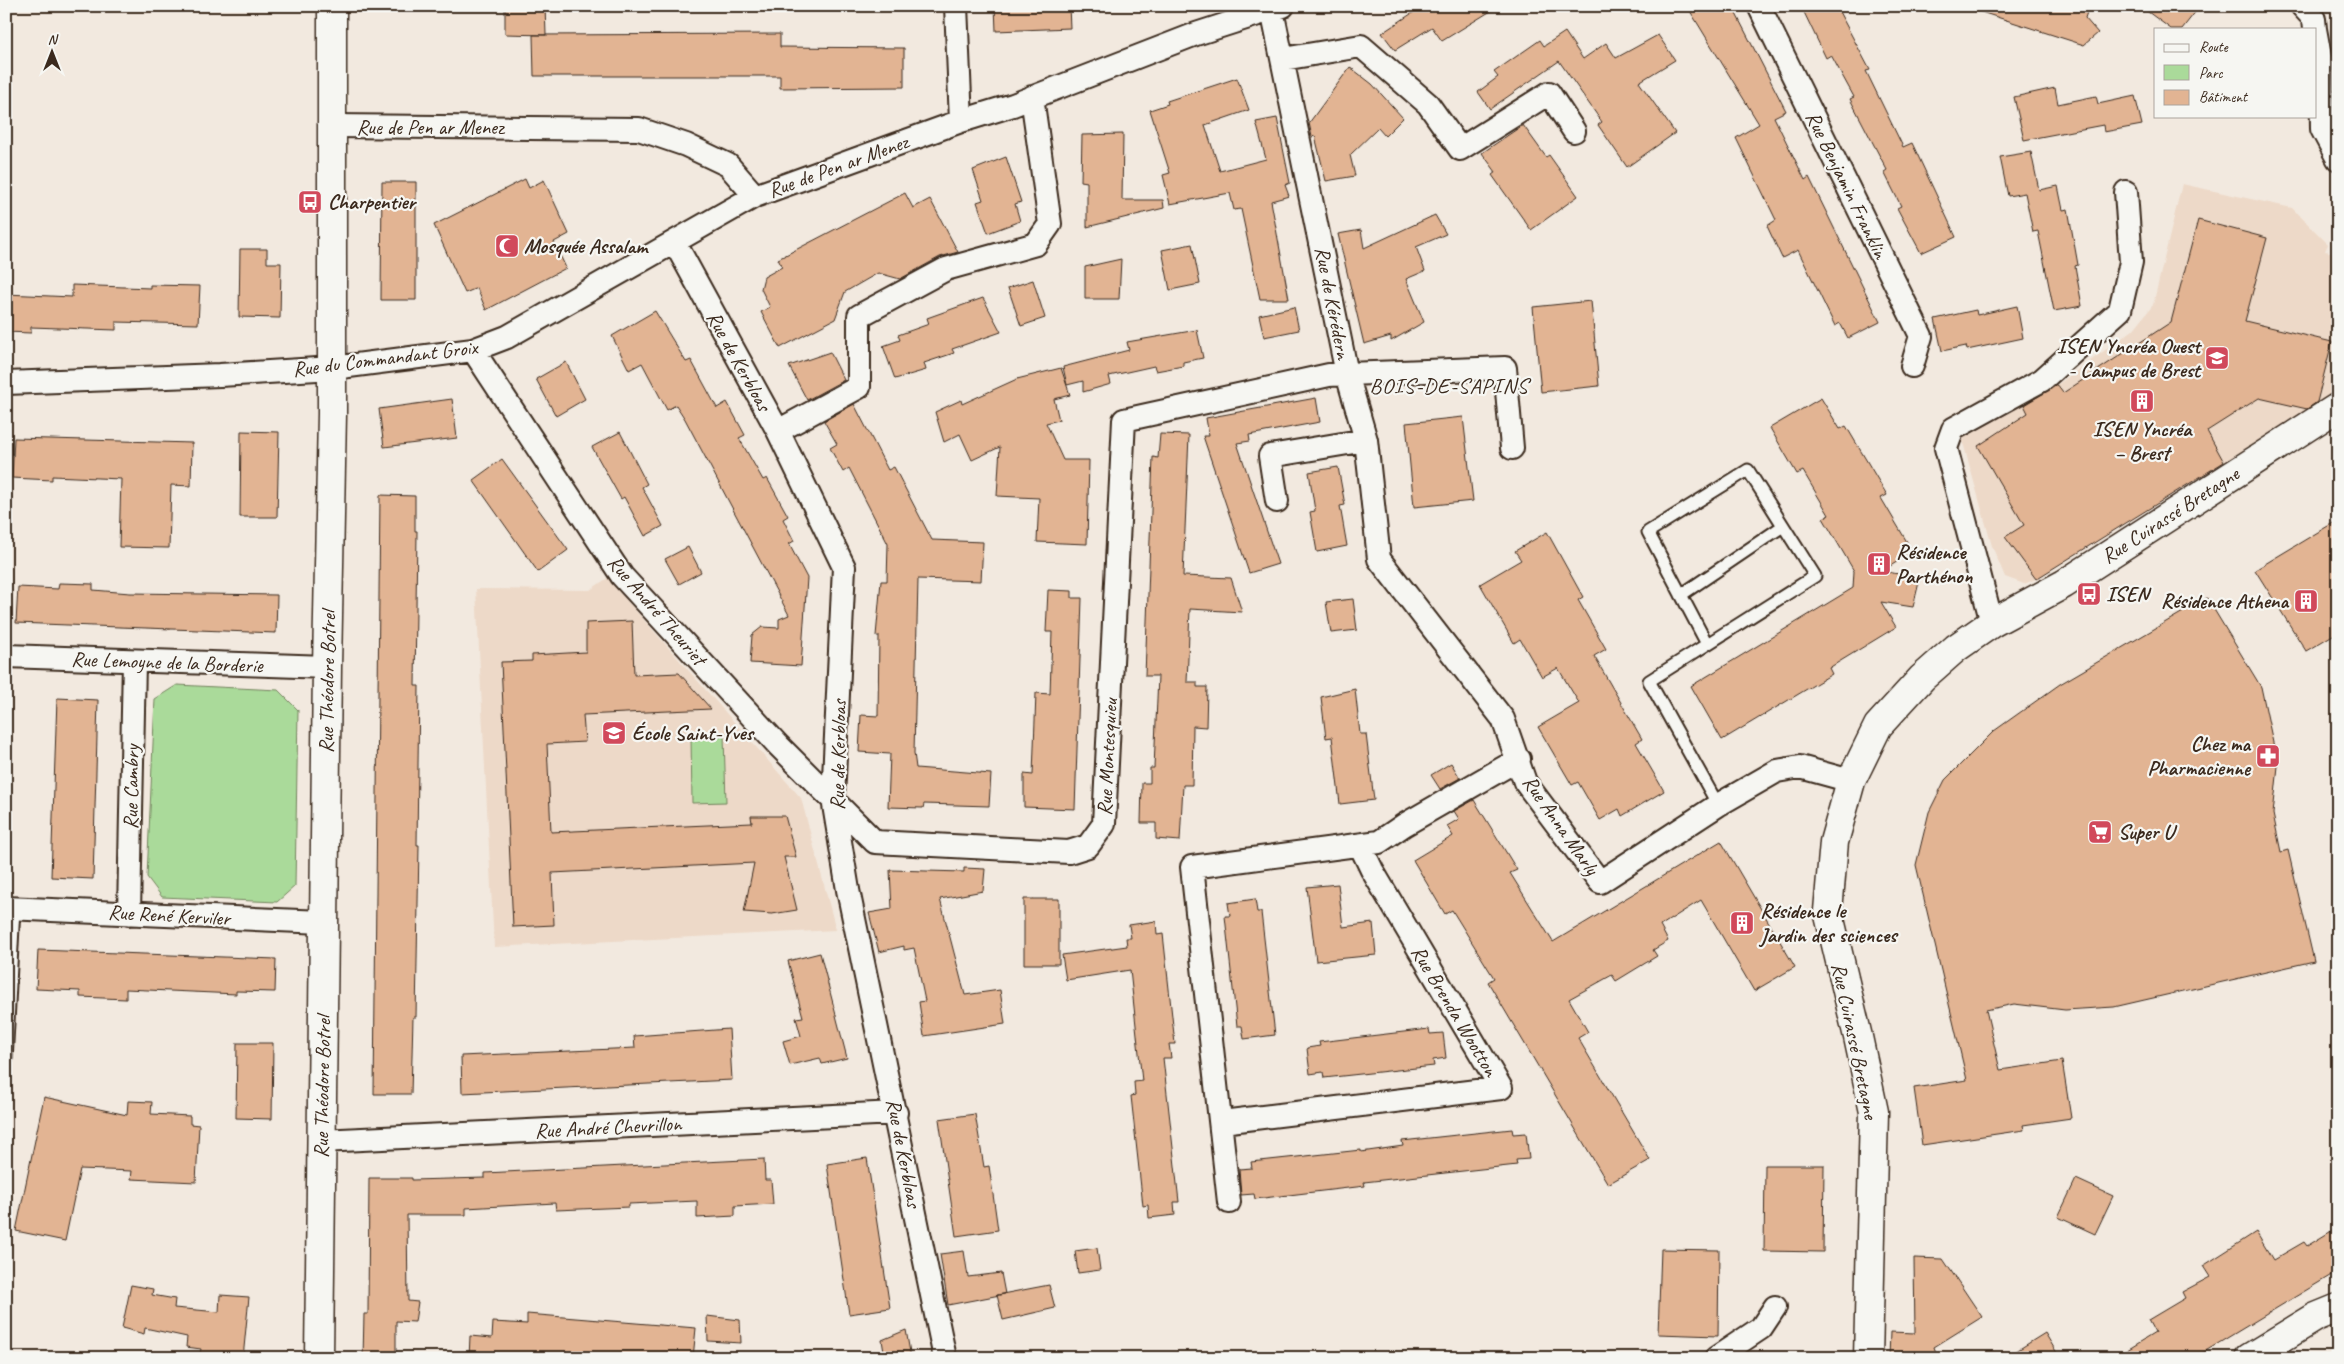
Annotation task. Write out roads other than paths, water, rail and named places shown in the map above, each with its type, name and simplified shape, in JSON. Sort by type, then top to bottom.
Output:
[{"type":"street","name":"Rue Théodore Botrel","points":[[319,1358],[332,368],[332,6]]},
{"type":"street","points":[[956,6],[961,121]]},
{"type":"street","name":"Rue Benjamin Franklin","points":[[1759,6],[1921,336],[1912,366]]},
{"type":"street","points":[[2302,6],[2314,19],[2315,28]]},
{"type":"street","name":"Rue de Pen ar Menez","points":[[332,126],[639,129],[686,146],[728,165],[755,196],[1032,97],[1196,34],[1278,8]]},
{"type":"street","name":"Rue de Kérédern","points":[[1124,420],[1329,374],[1347,374],[1283,59],[1278,8]]},
{"type":"street","points":[[2316,34],[2321,62],[2322,129],[2338,159]]},
{"type":"street","points":[[1283,59],[1361,46],[1428,104],[1460,149],[1549,93],[1574,131]]},
{"type":"street","points":[[778,431],[860,387],[859,316],[946,269],[1036,244],[1050,224],[1032,97]]},
{"type":"street","points":[[1992,623],[1946,448],[1954,429],[2042,380],[2120,310],[2131,262],[2126,192]]},
{"type":"street","name":"Rue du Commandant Groix","points":[[6,383],[210,376],[332,368],[473,350],[507,337],[755,196]]},
{"type":"street","name":"Rue de Kerbloas","points":[[675,243],[778,431],[844,567],[833,799],[848,890],[896,1113],[945,1358]]},
{"type":"street","name":"Rue André Theuriet","points":[[473,350],[622,576],[778,746],[833,799]]},
{"type":"street","points":[[1277,501],[1270,456],[1366,440],[1347,374],[1505,368],[1512,448]]},
{"type":"street","name":"Rue Cuirassé Bretagne","points":[[1868,1358],[1874,1112],[1828,911],[1834,842],[1851,781],[1878,726],[1936,666],[1956,648],[1992,623],[2064,584],[2338,407]]},
{"type":"street","name":"Rue Montesquieu","points":[[833,799],[875,842],[1069,852],[1088,846],[1104,824],[1124,420]]},
{"type":"street","name":"Rue Anna Marly","points":[[1366,440],[1379,559],[1503,719],[1519,759],[1525,782],[1600,882],[1718,805],[1776,771],[1800,767],[1851,781]]},
{"type":"street","name":"Rue Lemoyne de la Borderie","points":[[6,656],[327,668]]},
{"type":"street","name":"Rue Cambry","points":[[129,914],[134,661]]},
{"type":"street","points":[[1229,1202],[1222,1122],[1192,867],[1380,842],[1404,825],[1519,759]]},
{"type":"street","name":"Rue Brenda Wootton","points":[[1222,1122],[1501,1088],[1372,870],[1360,845]]},
{"type":"street","name":"Rue René Kerviler","points":[[10,908],[324,922]]},
{"type":"street","name":"Rue André Chevrillon","points":[[321,1141],[896,1113]]},
{"type":"street","points":[[1716,1358],[1761,1328],[1775,1307]]},
{"type":"street","points":[[2249,1358],[2316,1317],[2338,1308]]},
{"type":"lane","points":[[1707,644],[1648,532],[1748,470],[1815,576],[1649,681],[1718,805]]},
{"type":"lane","points":[[1681,595],[1784,526]]},
{"type":"lane","name":"Rue René Kerviler","points":[[6,1061],[10,908]]},
{"type":"place","name":"Charpentier","points":[[310,202]]},
{"type":"place","name":"Mosquée Assalam","points":[[507,246]]},
{"type":"place","name":"ISEN Yncréa Ouest - Campus de Brest","points":[[2217,358]]},
{"type":"place","name":"ISEN Yncréa – Brest","points":[[2142,401]]},
{"type":"place","name":"Résidence Parthénon","points":[[1879,564]]},
{"type":"place","name":"ISEN","points":[[2089,594]]},
{"type":"place","name":"Résidence Athena","points":[[2306,601]]},
{"type":"place","name":"École Saint-Yves","points":[[614,733]]},
{"type":"place","name":"Chez ma Pharmacienne","points":[[2268,756]]},
{"type":"place","name":"Super U","points":[[2100,832]]},
{"type":"place","name":"Résidence le Jardin des sciences","points":[[1742,923]]},
{"type":"district","name":"BOIS-DE-SAPINS","points":[[1449,385]]}]
